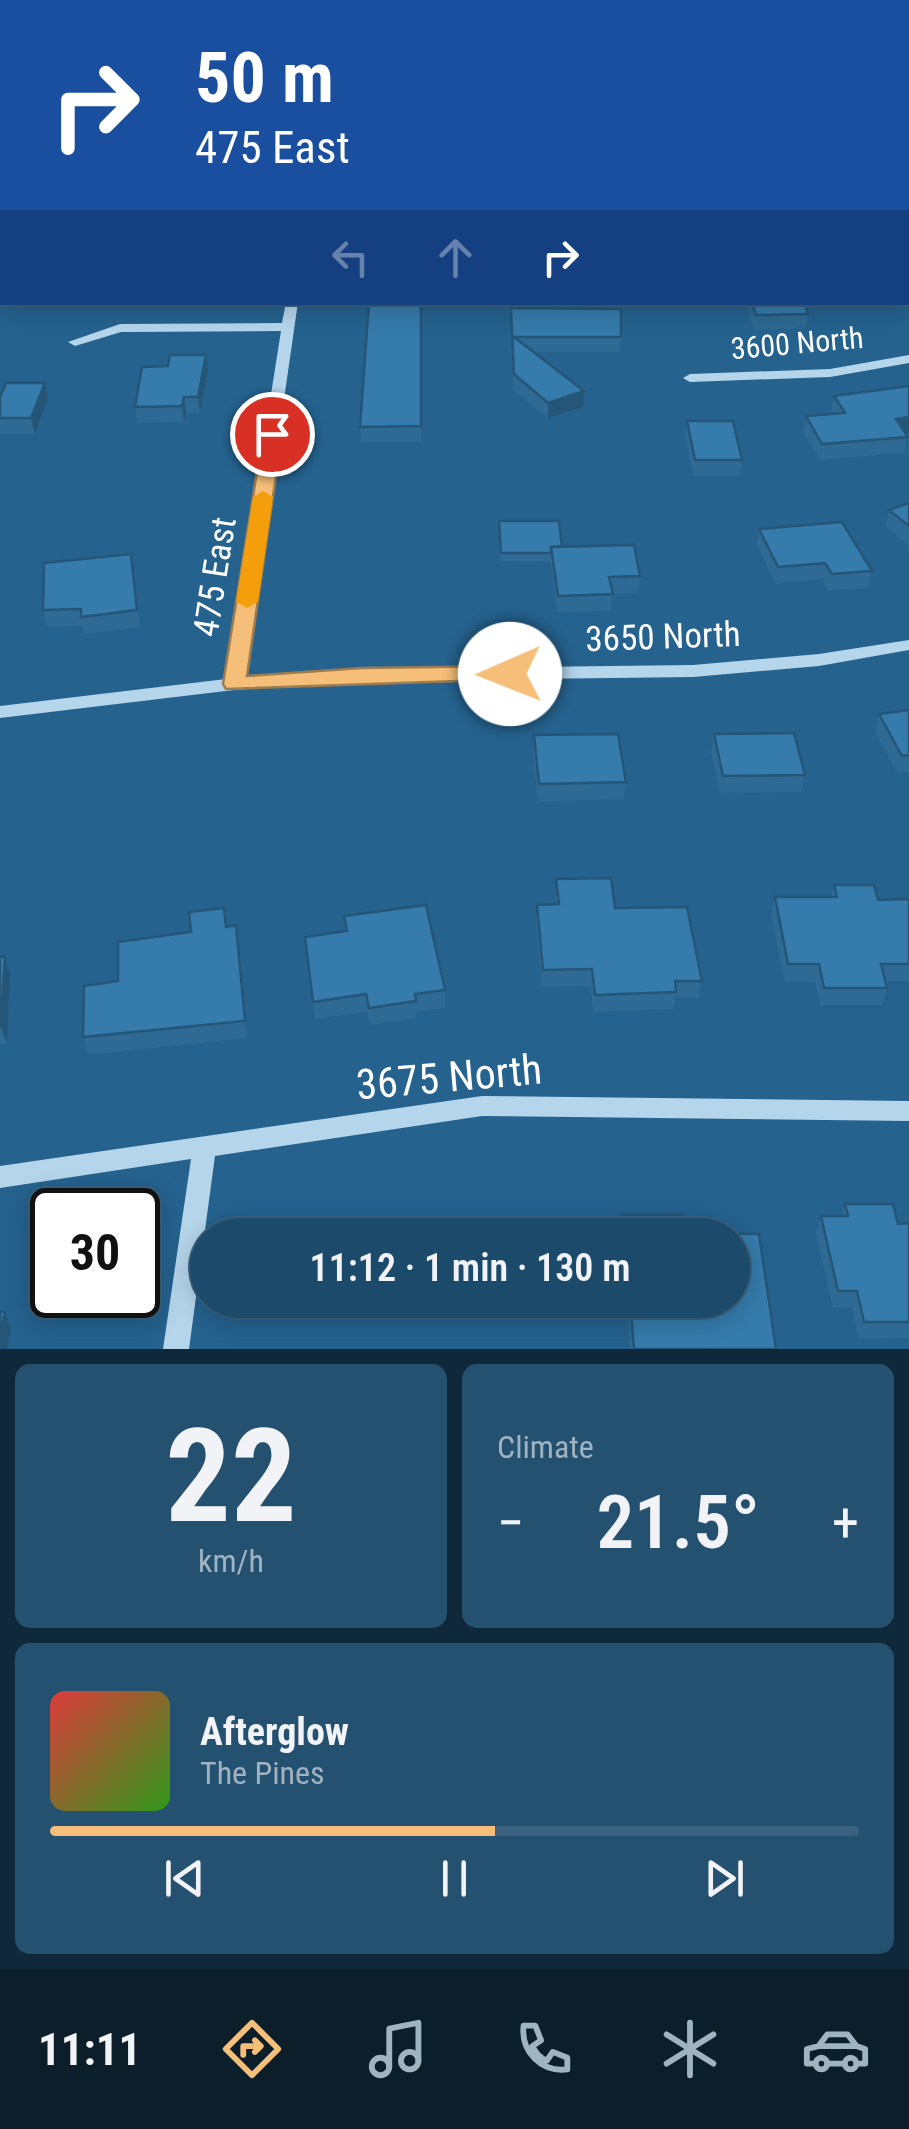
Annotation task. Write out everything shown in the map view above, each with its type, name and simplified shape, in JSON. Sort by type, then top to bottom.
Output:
[{"type":"street","name":"475 East","points":[[234,684],[292,305]]},
{"type":"street","points":[[75,342],[120,328],[289,327]]},
{"type":"street","name":"3600 North","points":[[690,378],[830,373],[909,359]]},
{"type":"street","name":"3650 North","points":[[0,712],[234,684],[362,675],[693,671],[819,660],[909,645]]},
{"type":"street","name":"3675 North","points":[[0,1177],[482,1106],[909,1110]]},
{"type":"street","points":[[176,1349],[204,1148]]},
{"type":"building","points":[[369,305],[421,305],[421,426],[360,427]]},
{"type":"building","points":[[753,305],[805,305],[808,314],[756,315]]},
{"type":"building","points":[[511,308],[621,309],[621,337],[514,337],[584,391],[548,403],[514,374]]},
{"type":"building","points":[[170,355],[206,355],[198,397],[184,397],[182,406],[135,407],[142,367],[168,366]]},
{"type":"building","points":[[6,383],[45,383],[31,418],[0,418],[0,397]]},
{"type":"building","points":[[909,386],[909,417],[896,419],[908,437],[822,444],[806,416],[845,413],[834,396]]},
{"type":"building","points":[[687,421],[733,421],[742,460],[695,460]]},
{"type":"building","points":[[909,503],[909,526],[889,510]]},
{"type":"building","points":[[499,521],[559,521],[562,547],[551,547],[551,553],[501,553]]},
{"type":"building","points":[[842,522],[872,571],[832,574],[825,563],[778,567],[759,529]]},
{"type":"building","points":[[634,545],[640,576],[609,577],[613,594],[558,596],[551,547]]},
{"type":"building","points":[[131,554],[137,610],[81,617],[81,609],[43,610],[44,563]]},
{"type":"building","points":[[909,710],[909,755],[902,756],[879,714]]},
{"type":"building","points":[[794,733],[805,775],[723,776],[714,734]]},
{"type":"building","points":[[618,734],[626,782],[539,784],[534,735]]},
{"type":"building","points":[[611,878],[615,908],[687,907],[702,981],[675,981],[676,992],[595,995],[592,969],[543,970],[537,905],[559,904],[556,879]]},
{"type":"building","points":[[834,885],[874,885],[878,900],[909,899],[909,964],[881,964],[887,988],[824,988],[819,964],[788,964],[775,897],[837,897]]},
{"type":"building","points":[[426,905],[445,990],[415,994],[416,1001],[369,1008],[366,994],[313,1002],[305,937],[347,931],[344,916]]},
{"type":"building","points":[[224,908],[226,927],[236,925],[245,1021],[83,1037],[84,986],[118,981],[118,942],[191,932],[189,912]]},
{"type":"building","points":[[5,956],[1,1026],[0,1026],[0,957]]},
{"type":"building","points":[[845,1204],[893,1204],[898,1224],[909,1223],[909,1322],[864,1322],[857,1291],[838,1291],[821,1216],[848,1216]]},
{"type":"building","points":[[622,1215],[682,1218],[622,1218]]},
{"type":"building","points":[[750,1234],[759,1234],[776,1349],[634,1349],[631,1318],[750,1318]]},
{"type":"slow traffic","points":[[247,602],[263,497]]},
{"type":"route","points":[[272,434],[234,684],[362,675],[510,674]]}]
